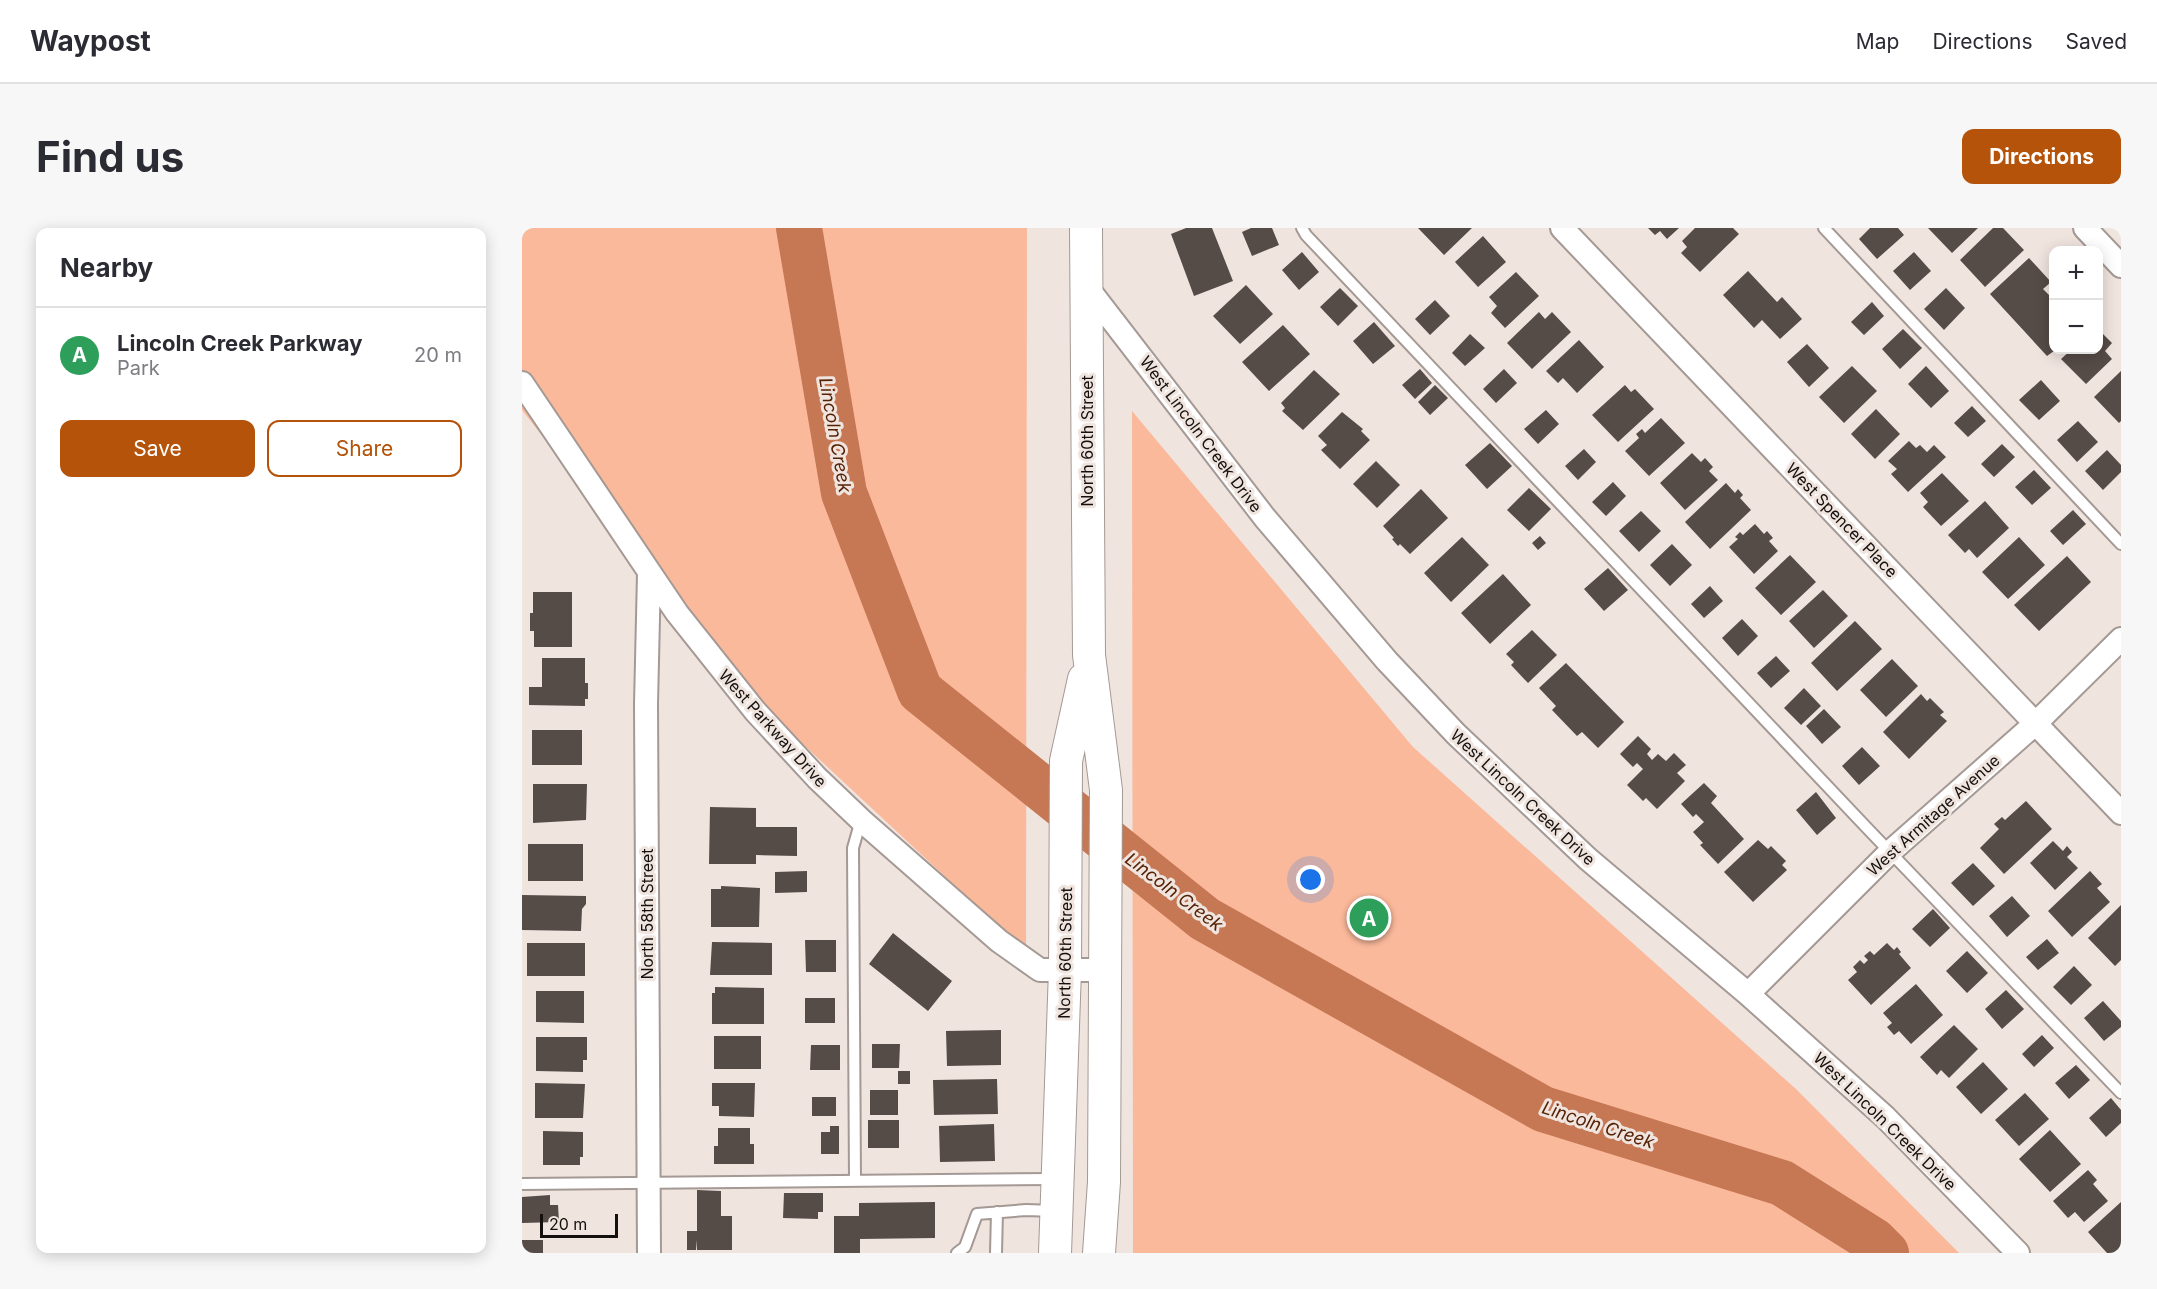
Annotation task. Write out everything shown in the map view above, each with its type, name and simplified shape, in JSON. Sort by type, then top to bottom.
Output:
[{"type":"main road","name":"North 60th Street","points":[[1086,228],[1089,655],[1106,790],[1104,1182],[1099,1253]]},
{"type":"main road","name":"North 60th Street","points":[[1055,1253],[1065,970],[1066,761],[1089,655]]},
{"type":"street","name":"West Spencer Place","points":[[1562,228],[2121,813]]},
{"type":"street","points":[[2085,228],[2121,266]]},
{"type":"street","name":"West Lincoln Creek Drive","points":[[1086,285],[1265,518],[1395,669],[1456,734],[1588,860],[1748,994],[1885,1117],[2018,1253]]},
{"type":"street","name":"West Parkway Drive","points":[[522,383],[649,574],[705,651],[755,711],[817,778],[861,820],[999,941],[1040,970],[1106,970]]},
{"type":"street","name":"North 58th Street","points":[[649,574],[646,704],[649,1253]]},
{"type":"street","name":"West Armitage Avenue","points":[[1748,994],[1890,852],[2036,723],[2121,639]]},
{"type":"lane","points":[[1302,228],[1306,235],[1890,852],[2121,1093]]},
{"type":"lane","points":[[1824,228],[2121,544]]},
{"type":"lane","points":[[855,1180],[853,848],[861,820]]},
{"type":"lane","points":[[522,1184],[1059,1179]]},
{"type":"lane","points":[[957,1253],[965,1247],[977,1214],[1026,1209],[1058,1212]]},
{"type":"lane","points":[[996,1253],[997,1212]]},
{"type":"shaded area","points":[[522,228],[1027,228],[1026,952],[733,679],[522,410]]},
{"type":"shaded area","points":[[1132,411],[1413,747],[1796,1089],[1959,1253],[1133,1253]]},
{"type":"building","points":[[1186,228],[1212,228],[1233,281],[1194,296],[1171,234]]},
{"type":"building","points":[[1251,228],[1272,228],[1279,245],[1252,256],[1242,232]]},
{"type":"building","points":[[1418,228],[1472,228],[1444,255]]},
{"type":"building","points":[[1648,228],[1679,228],[1667,239],[1660,231],[1655,235]]},
{"type":"building","points":[[1695,228],[1733,228],[1739,234],[1700,272],[1681,253],[1687,247],[1682,241]]},
{"type":"building","points":[[1870,228],[1898,228],[1904,235],[1877,259],[1859,239]]},
{"type":"building","points":[[1928,228],[1978,228],[1952,253]]},
{"type":"building","points":[[1993,228],[2003,228],[2024,250],[1985,287],[1960,260]]},
{"type":"building","points":[[1483,236],[1506,262],[1478,287],[1455,262]]},
{"type":"building","points":[[1302,252],[1319,272],[1299,290],[1282,270]]},
{"type":"building","points":[[1914,252],[1931,271],[1910,290],[1893,271]]},
{"type":"building","points":[[2029,258],[2049,280],[2049,284],[2043,289],[2049,295],[2050,354],[2047,356],[1990,294]]},
{"type":"building","points":[[1748,271],[1777,302],[1782,297],[1802,319],[1780,339],[1762,320],[1754,328],[1723,295]]},
{"type":"building","points":[[1516,272],[1539,296],[1505,328],[1491,313],[1497,306],[1489,297]]},
{"type":"building","points":[[1246,285],[1273,314],[1240,344],[1213,316]]},
{"type":"building","points":[[1340,288],[1358,306],[1338,326],[1320,307]]},
{"type":"building","points":[[1946,288],[1965,308],[1944,330],[1924,309]]},
{"type":"building","points":[[1435,300],[1450,316],[1430,335],[1415,319]]},
{"type":"building","points":[[1872,302],[1884,316],[1864,335],[1851,322]]},
{"type":"building","points":[[1539,312],[1545,319],[1552,312],[1571,332],[1532,369],[1507,343]]},
{"type":"building","points":[[1374,322],[1395,346],[1373,364],[1353,341]]},
{"type":"building","points":[[1283,325],[1310,354],[1269,391],[1242,362]]},
{"type":"building","points":[[1903,329],[1922,348],[1900,369],[1882,349]]},
{"type":"building","points":[[1470,334],[1485,348],[1465,366],[1452,353]]},
{"type":"building","points":[[2103,334],[2112,343],[2105,351],[2112,359],[2086,384],[2061,359],[2067,354],[2103,354]]},
{"type":"building","points":[[1579,340],[1604,367],[1577,393],[1563,378],[1558,383],[1546,371]]},
{"type":"building","points":[[1807,344],[1829,368],[1809,387],[1787,362]]},
{"type":"building","points":[[1852,366],[1877,391],[1844,423],[1819,397]]},
{"type":"building","points":[[1926,366],[1949,391],[1931,408],[1908,384]]},
{"type":"building","points":[[1420,369],[1432,383],[1415,399],[1402,385]]},
{"type":"building","points":[[1504,369],[1517,383],[1496,403],[1483,389]]},
{"type":"building","points":[[1314,370],[1340,394],[1303,430],[1282,411],[1285,408],[1281,403]]},
{"type":"building","points":[[2121,371],[2121,421],[2119,423],[2094,397]]},
{"type":"building","points":[[2041,380],[2060,401],[2039,420],[2019,400]]},
{"type":"building","points":[[1435,385],[1448,398],[1430,415],[1418,402]]},
{"type":"building","points":[[1625,385],[1631,392],[1635,389],[1654,409],[1618,442],[1592,415]]},
{"type":"building","points":[[1972,406],[1986,421],[1968,437],[1954,423]]},
{"type":"building","points":[[1876,409],[1900,434],[1875,459],[1851,434]]},
{"type":"building","points":[[1546,410],[1559,424],[1538,444],[1524,429]]},
{"type":"building","points":[[1342,412],[1363,429],[1361,431],[1370,440],[1340,469],[1321,450],[1327,445],[1318,436]]},
{"type":"building","points":[[1661,418],[1685,443],[1649,476],[1625,451],[1639,438],[1636,434],[1642,429],[1645,433]]},
{"type":"building","points":[[2078,421],[2098,442],[2077,462],[2057,440]]},
{"type":"building","points":[[1909,441],[1916,448],[1920,445],[1927,452],[1934,445],[1946,457],[1908,492],[1891,474],[1897,469],[1888,461]]},
{"type":"building","points":[[1490,443],[1512,466],[1487,489],[1465,465]]},
{"type":"building","points":[[2002,444],[2015,457],[1994,477],[1981,464]]},
{"type":"building","points":[[1584,449],[1596,462],[1578,480],[1565,466]]},
{"type":"building","points":[[2107,450],[2121,465],[2121,472],[2103,490],[2085,471]]},
{"type":"building","points":[[1692,453],[1701,462],[1705,458],[1713,467],[1709,471],[1718,480],[1685,510],[1660,483]]},
{"type":"building","points":[[1376,461],[1400,485],[1377,508],[1353,484]]},
{"type":"building","points":[[2034,470],[2051,488],[2032,505],[2015,487]]},
{"type":"building","points":[[1942,473],[1969,501],[1941,526],[1923,507],[1928,502],[1920,493]]},
{"type":"building","points":[[1613,482],[1626,496],[1606,516],[1592,502]]},
{"type":"building","points":[[1726,483],[1735,493],[1738,489],[1743,495],[1740,498],[1751,510],[1710,549],[1685,522]]},
{"type":"building","points":[[1529,488],[1551,509],[1529,531],[1507,510]]},
{"type":"building","points":[[1421,489],[1448,518],[1410,554],[1400,544],[1398,546],[1383,526]]},
{"type":"building","points":[[1985,501],[2009,528],[1977,558],[1969,549],[1965,553],[1948,535]]},
{"type":"building","points":[[2073,510],[2086,524],[2063,545],[2050,531]]},
{"type":"building","points":[[1641,511],[1661,531],[1639,552],[1619,531]]},
{"type":"building","points":[[1755,524],[1764,534],[1767,531],[1773,538],[1769,541],[1778,551],[1754,574],[1729,547],[1738,539],[1735,537],[1740,532],[1743,535]]},
{"type":"building","points":[[1540,536],[1546,543],[1538,550],[1532,543]]},
{"type":"building","points":[[1462,537],[1489,565],[1451,602],[1424,573]]},
{"type":"building","points":[[2019,537],[2045,565],[2008,599],[1982,572]]},
{"type":"building","points":[[1672,544],[1692,565],[1670,586],[1650,565]]},
{"type":"building","points":[[1790,555],[1816,582],[1781,615],[1755,588]]},
{"type":"building","points":[[2067,556],[2091,582],[2039,631],[2014,605]]},
{"type":"building","points":[[1608,568],[1628,590],[1604,611],[1584,589]]},
{"type":"building","points":[[1503,574],[1531,605],[1490,644],[1461,613]]},
{"type":"building","points":[[1710,586],[1723,601],[1704,618],[1691,604]]},
{"type":"building","points":[[1823,590],[1848,616],[1814,648],[1789,621]]},
{"type":"building","points":[[533,592],[572,592],[572,647],[534,647],[534,631],[530,631]]},
{"type":"building","points":[[1742,619],[1758,636],[1738,656],[1722,638]]},
{"type":"building","points":[[1855,621],[1882,649],[1837,691],[1811,663]]},
{"type":"building","points":[[1532,630],[1557,655],[1528,683],[1511,665],[1514,662],[1506,654]]},
{"type":"building","points":[[1776,656],[1790,671],[1771,688],[1757,673]]},
{"type":"building","points":[[542,658],[585,658],[585,683],[588,683],[588,699],[585,699],[585,706],[529,705],[529,687],[542,687]]},
{"type":"building","points":[[1892,659],[1918,686],[1886,717],[1860,690]]},
{"type":"building","points":[[1566,663],[1624,722],[1598,748],[1582,732],[1577,736],[1552,710],[1556,706],[1539,688]]},
{"type":"building","points":[[1804,688],[1821,706],[1801,725],[1784,708]]},
{"type":"building","points":[[1921,694],[1927,701],[1930,698],[1944,712],[1940,715],[1947,721],[1909,759],[1883,732]]},
{"type":"building","points":[[1824,709],[1841,727],[1822,744],[1806,726]]},
{"type":"building","points":[[532,730],[582,730],[582,765],[532,765]]},
{"type":"building","points":[[1638,736],[1651,749],[1647,754],[1652,760],[1658,754],[1666,761],[1674,753],[1686,765],[1677,773],[1685,781],[1657,809],[1646,798],[1643,801],[1627,785],[1643,769],[1637,763],[1633,767],[1620,754]]},
{"type":"building","points":[[1862,747],[1880,766],[1859,785],[1842,766]]},
{"type":"building","points":[[1704,783],[1717,796],[1711,803],[1744,839],[1718,864],[1700,845],[1703,843],[1693,832],[1704,822],[1696,814],[1693,817],[1681,804]]},
{"type":"building","points":[[533,784],[587,784],[586,820],[533,823]]},
{"type":"building","points":[[1816,792],[1836,818],[1817,835],[1796,810]]},
{"type":"building","points":[[2026,801],[2052,829],[2004,874],[1980,848],[1999,829],[1994,824],[2002,817],[2005,820]]},
{"type":"building","points":[[710,807],[756,808],[756,827],[797,827],[797,856],[756,855],[756,864],[709,864]]},
{"type":"building","points":[[1758,840],[1768,849],[1771,846],[1786,861],[1782,865],[1787,870],[1753,902],[1724,872]]},
{"type":"building","points":[[2053,841],[2063,851],[2067,846],[2072,852],[2067,857],[2078,868],[2055,890],[2030,863]]},
{"type":"building","points":[[528,844],[583,844],[583,881],[528,881]]},
{"type":"building","points":[[1973,863],[1995,886],[1973,906],[1951,883]]},
{"type":"building","points":[[807,871],[807,892],[775,893],[775,872]]},
{"type":"building","points":[[2090,871],[2102,884],[2097,888],[2110,902],[2072,937],[2048,911]]},
{"type":"building","points":[[721,886],[760,888],[759,927],[711,927],[711,889],[721,889]]},
{"type":"building","points":[[522,895],[586,896],[586,904],[582,909],[581,931],[522,930]]},
{"type":"building","points":[[2012,896],[2030,916],[2007,937],[1989,916]]},
{"type":"building","points":[[2121,905],[2121,960],[2115,966],[2088,938]]},
{"type":"building","points":[[1933,909],[1950,928],[1930,947],[1912,929]]},
{"type":"building","points":[[893,933],[952,981],[928,1011],[869,964]]},
{"type":"building","points":[[2047,939],[2059,953],[2038,970],[2026,957]]},
{"type":"building","points":[[805,940],[836,940],[836,972],[806,972]]},
{"type":"building","points":[[712,942],[772,943],[772,975],[710,975]]},
{"type":"building","points":[[527,943],[585,943],[585,976],[527,976]]},
{"type":"building","points":[[1887,943],[1894,950],[1897,947],[1901,952],[1899,954],[1911,968],[1871,1005],[1848,980],[1857,972],[1853,967],[1860,960],[1864,964],[1868,960],[1864,956],[1870,951],[1874,955]]},
{"type":"building","points":[[1967,951],[1988,973],[1967,993],[1946,971]]},
{"type":"building","points":[[2074,966],[2092,985],[2071,1005],[2053,987]]},
{"type":"building","points":[[1916,984],[1943,1015],[1911,1044],[1899,1031],[1894,1035],[1887,1027],[1892,1023],[1883,1013]]},
{"type":"building","points":[[715,987],[764,988],[764,1024],[712,1024],[712,993],[715,993]]},
{"type":"building","points":[[2006,990],[2024,1009],[2002,1029],[1985,1009]]},
{"type":"building","points":[[536,991],[584,991],[584,1023],[536,1022]]},
{"type":"building","points":[[805,998],[835,998],[835,1023],[805,1023]]},
{"type":"building","points":[[2103,1001],[2121,1021],[2121,1027],[2104,1041],[2084,1018]]},
{"type":"building","points":[[1954,1025],[1978,1049],[1949,1078],[1941,1070],[1937,1075],[1920,1057]]},
{"type":"building","points":[[1001,1030],[1001,1065],[947,1066],[946,1031]]},
{"type":"building","points":[[2042,1035],[2054,1048],[2034,1067],[2022,1054]]},
{"type":"building","points":[[714,1036],[761,1036],[761,1069],[714,1069]]},
{"type":"building","points":[[536,1037],[587,1037],[587,1060],[583,1060],[583,1072],[536,1071]]},
{"type":"building","points":[[872,1044],[900,1044],[899,1068],[872,1068]]},
{"type":"building","points":[[811,1045],[840,1045],[840,1070],[810,1070]]},
{"type":"building","points":[[1983,1062],[2008,1089],[1981,1114],[1956,1087]]},
{"type":"building","points":[[2076,1065],[2090,1080],[2069,1099],[2055,1083]]},
{"type":"building","points":[[898,1071],[910,1071],[910,1084],[898,1084]]},
{"type":"building","points":[[997,1079],[998,1114],[934,1115],[933,1080]]},
{"type":"building","points":[[535,1083],[585,1084],[583,1118],[535,1118]]},
{"type":"building","points":[[712,1083],[755,1083],[754,1117],[719,1116],[719,1106],[712,1106]]},
{"type":"building","points":[[870,1090],[898,1090],[898,1115],[870,1115]]},
{"type":"building","points":[[2025,1093],[2049,1119],[2019,1146],[1995,1120]]},
{"type":"building","points":[[812,1097],[836,1097],[836,1116],[812,1116]]},
{"type":"building","points":[[2111,1098],[2121,1110],[2121,1123],[2106,1137],[2089,1118]]},
{"type":"building","points":[[868,1120],[899,1120],[899,1148],[868,1148]]},
{"type":"building","points":[[994,1124],[995,1161],[940,1162],[939,1126]]},
{"type":"building","points":[[830,1126],[839,1126],[839,1154],[821,1154],[821,1132],[830,1132]]},
{"type":"building","points":[[718,1128],[750,1128],[750,1144],[754,1144],[754,1164],[714,1164],[714,1146],[718,1146]]},
{"type":"building","points":[[2050,1130],[2081,1164],[2050,1192],[2019,1159]]},
{"type":"building","points":[[543,1131],[583,1132],[583,1157],[580,1157],[580,1165],[543,1165]]},
{"type":"building","points":[[2088,1170],[2097,1180],[2093,1184],[2108,1201],[2084,1222],[2075,1212],[2068,1218],[2053,1201]]},
{"type":"building","points":[[697,1190],[721,1191],[721,1216],[732,1216],[732,1250],[697,1250],[696,1240],[696,1250],[687,1250],[687,1231],[697,1231]]},
{"type":"building","points":[[784,1193],[823,1193],[823,1212],[818,1212],[818,1219],[783,1218]]},
{"type":"building","points":[[550,1195],[550,1205],[558,1205],[559,1222],[522,1223],[522,1197]]},
{"type":"building","points":[[935,1202],[935,1238],[860,1239],[860,1253],[834,1253],[834,1216],[859,1216],[859,1203]]},
{"type":"building","points":[[2121,1202],[2121,1253],[2107,1253],[2088,1232]]},
{"type":"building","points":[[522,1240],[543,1240],[543,1253],[522,1253]]},
{"type":"waterway","name":"Lincoln Creek","points":[[799,228],[844,493],[920,691],[1205,919],[1543,1109],[1782,1183],[1874,1241],[1886,1253]]},
{"type":"place","name":"Lincoln Creek Parkway","points":[[1369,918]]}]
